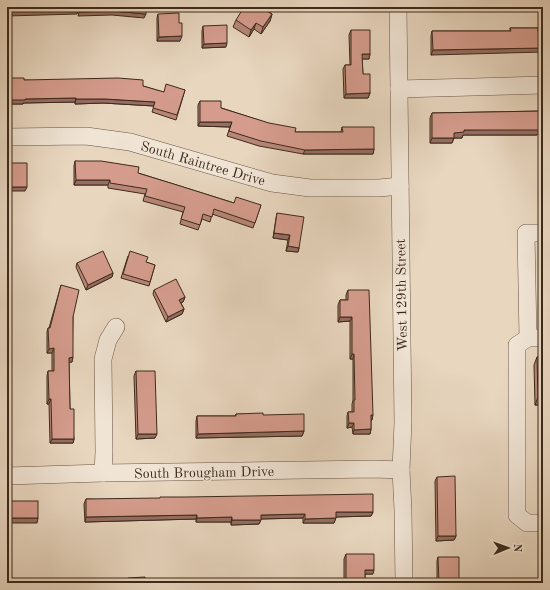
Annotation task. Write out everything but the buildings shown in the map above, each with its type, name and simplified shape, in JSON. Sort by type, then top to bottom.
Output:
[{"type":"street","name":"West 129th Street","points":[[398,7],[400,89],[401,470],[404,583]]},
{"type":"street","points":[[400,89],[543,85]]},
{"type":"street","name":"South Raintree Drive","points":[[7,137],[86,136],[130,142],[272,183],[310,188],[379,188],[400,186]]},
{"type":"street","points":[[543,233],[526,233],[536,338],[518,345],[517,515],[527,523],[543,523]]},
{"type":"street","points":[[103,473],[104,359],[108,340],[116,327]]},
{"type":"street","name":"South Brougham Drive","points":[[7,476],[103,473],[374,469],[401,470]]}]
